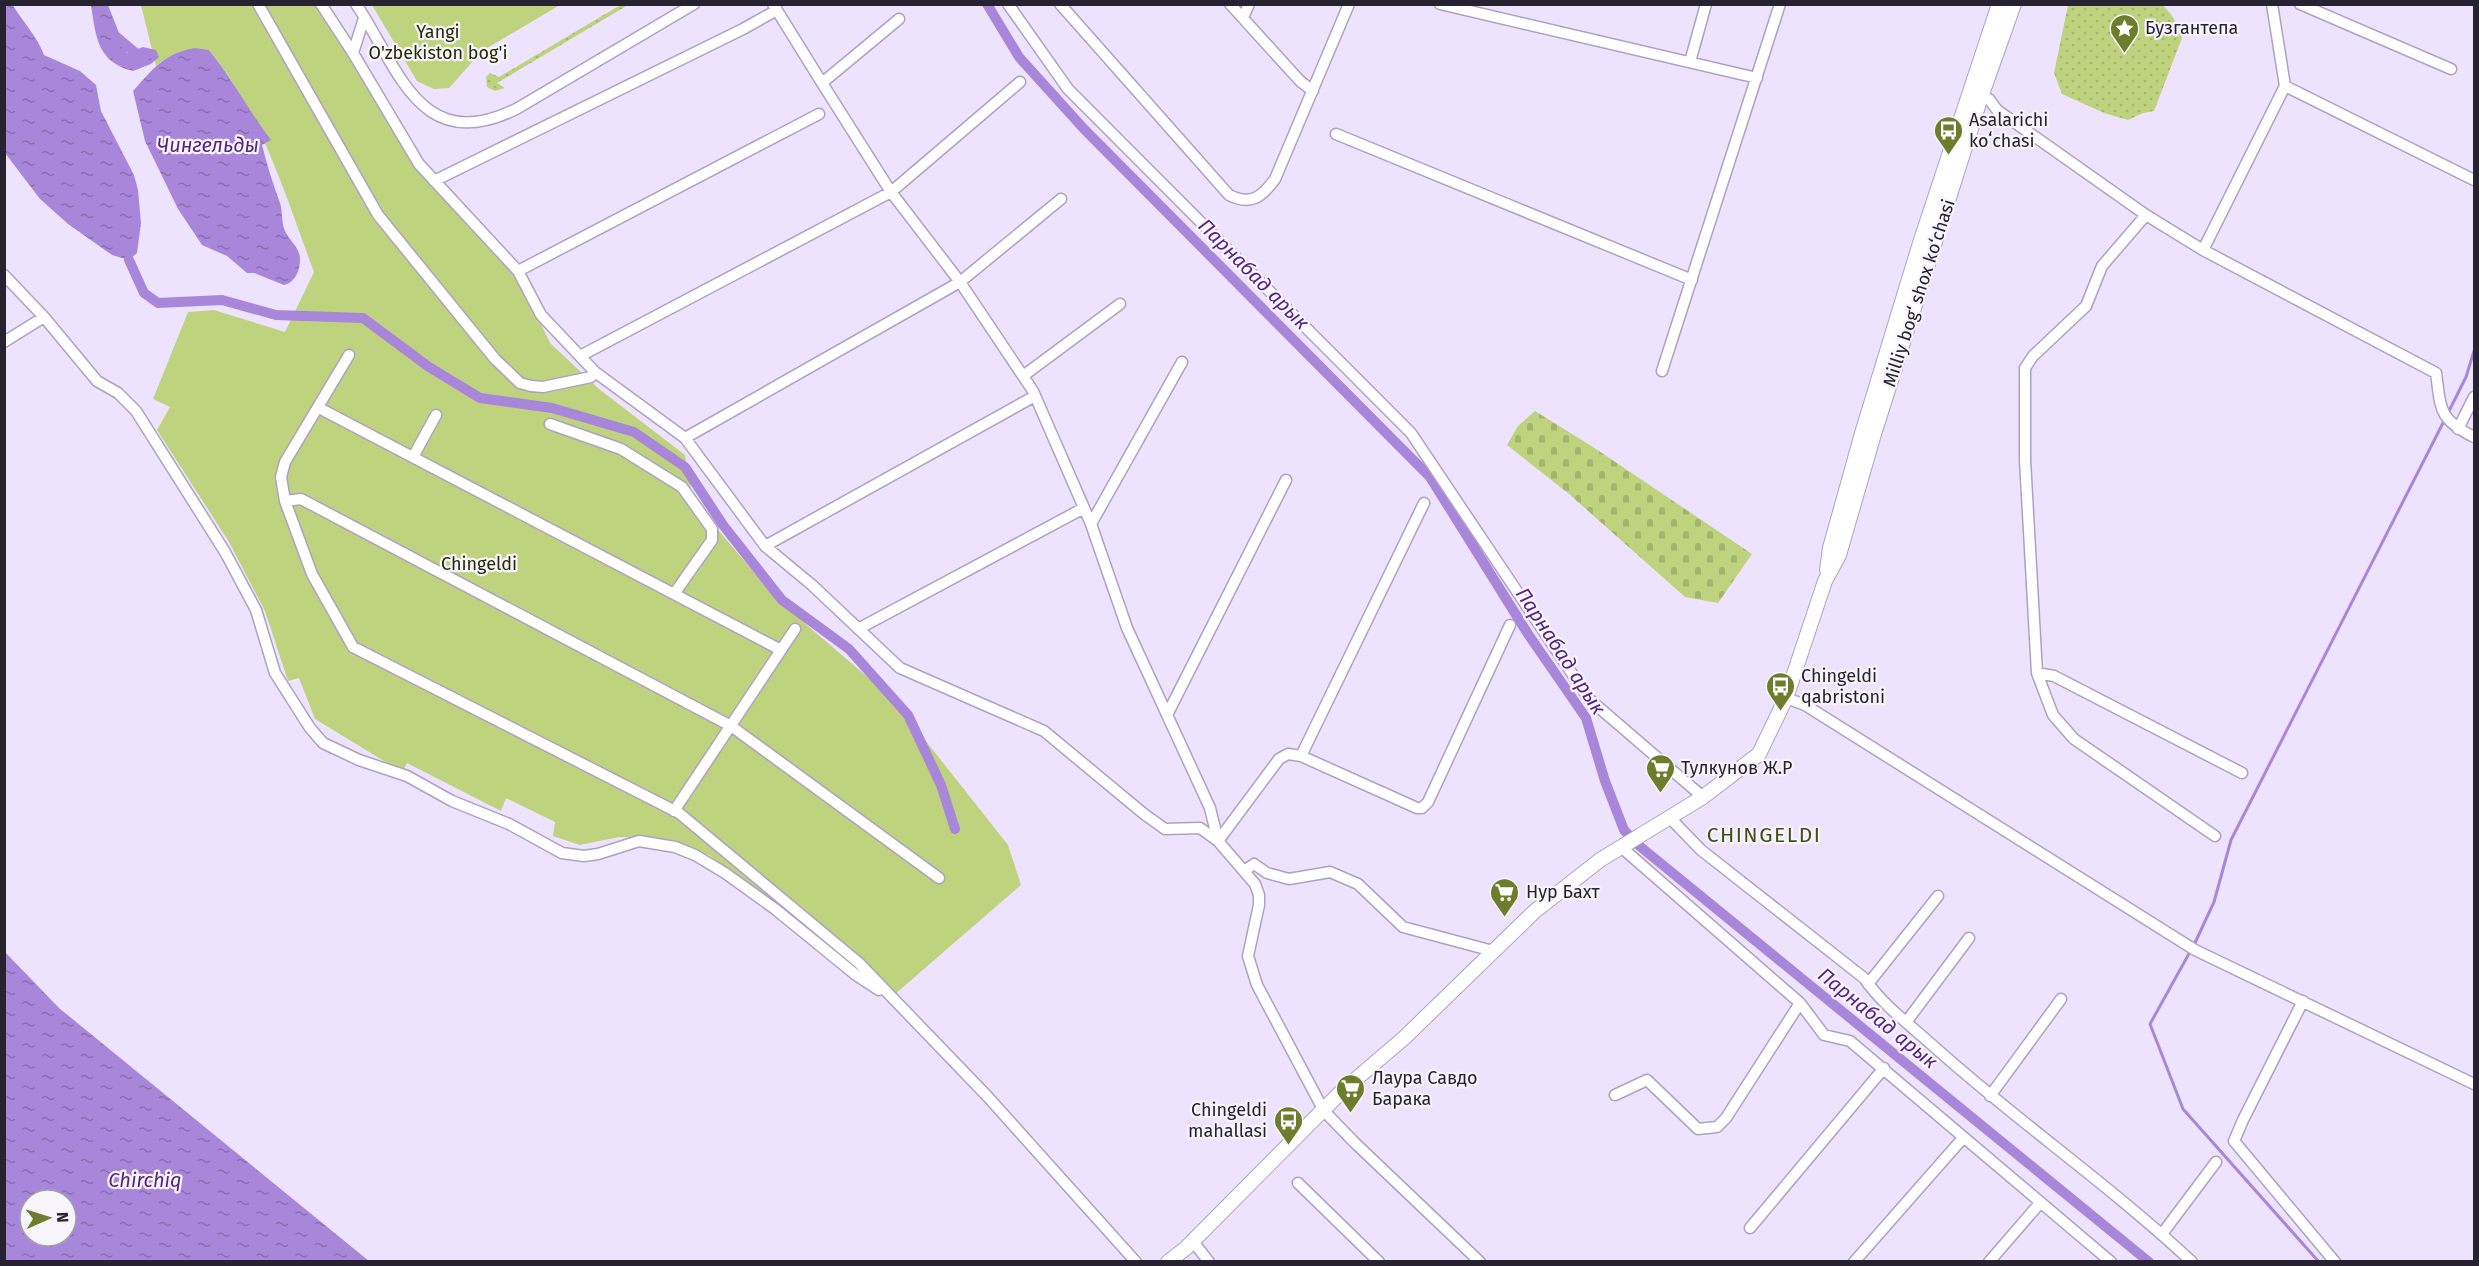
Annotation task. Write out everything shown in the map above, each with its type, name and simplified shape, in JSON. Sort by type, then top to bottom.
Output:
[{"type":"main road","name":"Milliy bog‘ shox ko‘chasi","points":[[1168,1262],[1342,1091],[1404,1038],[1535,911],[1600,860],[1703,797],[1736,774],[1759,754],[1786,698],[1825,581],[1839,555],[1927,246],[1975,95],[1999,4]]},
{"type":"main road","name":"Milliy bog‘ shox ko‘chasi","points":[[1975,95],[2014,4]]},
{"type":"street","points":[[258,4],[378,215],[495,359],[520,383],[543,387],[591,378],[595,372]]},
{"type":"street","points":[[321,4],[419,164],[518,271],[541,315],[595,372],[685,438],[765,546],[812,585],[900,668],[1044,731],[1143,814],[1165,829],[1195,826],[1218,841],[1256,884],[1259,894],[1248,956],[1257,985],[1324,1111],[1480,1262]]},
{"type":"street","points":[[356,4],[408,92],[427,110],[451,120],[467,123],[500,117],[518,108],[694,4]]},
{"type":"street","points":[[1008,4],[1068,89],[1411,433],[1589,699],[1703,797]]},
{"type":"street","points":[[1060,4],[1229,195],[1240,201],[1259,197],[1275,179],[1349,4]]},
{"type":"street","points":[[1230,4],[1300,81],[1313,91]]},
{"type":"street","points":[[1243,18],[1249,4]]},
{"type":"street","points":[[1440,4],[1757,78]]},
{"type":"street","points":[[1690,63],[1706,4]]},
{"type":"street","points":[[1662,371],[1780,4]]},
{"type":"street","points":[[2203,249],[2285,86],[2272,4]]},
{"type":"street","points":[[2300,4],[2451,69]]},
{"type":"street","points":[[434,181],[743,29],[775,7],[891,192],[960,282],[1035,396],[1091,524],[1127,628],[1210,808],[1218,841]]},
{"type":"street","points":[[353,54],[364,18]]},
{"type":"street","points":[[822,83],[899,19]]},
{"type":"street","points":[[582,356],[891,192],[1020,82]]},
{"type":"street","points":[[2285,86],[2475,180]]},
{"type":"street","points":[[1975,95],[1989,99],[1997,110],[2146,215],[2203,249],[2436,373],[2442,413],[2458,429],[2475,437]]},
{"type":"street","points":[[518,271],[819,114]]},
{"type":"street","points":[[1336,134],[1692,280]]},
{"type":"street","points":[[685,438],[960,282],[1061,199]]},
{"type":"street","points":[[2146,215],[2102,266],[2086,306],[2033,356],[2025,368],[2025,460],[2037,673],[2053,716],[2074,739],[2215,836]]},
{"type":"street","points":[[4,275],[44,317],[97,381],[118,393],[136,411],[225,552],[256,610],[275,673],[310,728],[323,744],[359,760],[408,776],[452,801],[509,824],[562,853],[598,855],[639,841],[675,847],[695,855],[725,873],[775,909],[856,975],[897,1001]]},
{"type":"street","points":[[1023,376],[1120,304]]},
{"type":"street","points":[[4,342],[44,317]]},
{"type":"street","points":[[349,355],[285,462],[281,477],[285,501],[312,574],[353,647],[674,811],[860,963],[988,1096],[1136,1262]]},
{"type":"street","points":[[1091,524],[1182,362]]},
{"type":"street","points":[[765,546],[1035,396]]},
{"type":"street","points":[[2458,429],[2475,397]]},
{"type":"street","points":[[319,408],[781,650]]},
{"type":"street","points":[[413,457],[436,415]]},
{"type":"street","points":[[550,424],[621,448],[682,487],[712,529],[713,535],[712,540],[674,594]]},
{"type":"street","points":[[1167,715],[1286,480]]},
{"type":"street","points":[[285,501],[301,499],[731,726],[939,878]]},
{"type":"street","points":[[1301,756],[1424,503]]},
{"type":"street","points":[[858,629],[1084,508]]},
{"type":"street","points":[[1218,841],[1279,759],[1288,754],[1301,756],[1417,808],[1422,808],[1428,802],[1510,625]]},
{"type":"street","points":[[674,811],[795,629]]},
{"type":"street","points":[[2037,673],[2055,676],[2242,773]]},
{"type":"street","points":[[1786,698],[1805,705],[2195,950],[2475,1084]]},
{"type":"street","points":[[1670,818],[1701,850],[1864,978],[1880,1000],[1990,1096],[2162,1233],[2192,1262]]},
{"type":"street","points":[[1621,847],[1800,1003],[1824,1035],[1850,1041],[2111,1262]]},
{"type":"street","points":[[1244,871],[1254,864],[1267,873],[1289,879],[1330,872],[1358,884],[1403,927],[1493,951]]},
{"type":"street","points":[[1868,984],[1938,896]]},
{"type":"street","points":[[1906,1022],[1969,938]]},
{"type":"street","points":[[1990,1096],[2061,999]]},
{"type":"street","points":[[2303,1001],[2234,1142],[2334,1262]]},
{"type":"street","points":[[1615,1095],[1647,1080],[1698,1128],[1717,1127],[1726,1118],[1800,1003]]},
{"type":"street","points":[[1750,1228],[1884,1068]]},
{"type":"street","points":[[1854,1262],[1963,1138]]},
{"type":"street","points":[[2162,1233],[2216,1162]]},
{"type":"street","points":[[1298,1183],[1379,1262]]},
{"type":"street","points":[[1989,1262],[2040,1203]]},
{"type":"street","points":[[1192,1240],[1209,1262]]},
{"type":"green space","points":[[622,4],[628,5],[497,83],[505,88],[495,91],[487,87],[486,77],[490,73],[499,77]]},
{"type":"green space","points":[[2161,4],[2168,11],[2177,24],[2182,38],[2154,111],[2128,120],[2104,113],[2062,94],[2054,73],[2068,5]]},
{"type":"green space","name":"Chingeldi","points":[[141,5],[319,5],[411,156],[517,274],[550,343],[599,389],[685,455],[693,500],[762,582],[809,627],[870,679],[925,740],[1008,845],[1021,885],[894,995],[709,855],[665,839],[619,837],[580,845],[553,836],[555,822],[506,798],[501,811],[407,763],[402,772],[315,719],[299,678],[288,681],[265,611],[229,542],[157,430],[170,407],[153,399],[188,312],[214,310],[285,332],[314,272],[258,128],[228,75],[209,50],[194,49],[181,52],[168,57],[156,66]]},
{"type":"green space","name":"Yangi O'zbekiston bog'i","points":[[372,5],[560,5],[482,51],[449,88],[434,89],[417,81]]},
{"type":"green space","points":[[1535,411],[1593,447],[1752,554],[1718,603],[1685,597],[1569,494],[1507,445],[1518,426]]},
{"type":"water","name":"Чингельды","points":[[12,4],[34,35],[44,55],[80,71],[96,85],[101,111],[134,175],[138,190],[141,223],[137,253],[129,260],[112,255],[68,224],[40,199],[5,153],[5,5]]},
{"type":"water","points":[[91,5],[108,5],[127,53],[143,47],[156,50],[159,57],[151,64],[133,71],[112,61],[100,47]]},
{"type":"water","name":"Чингельды","points":[[195,48],[209,50],[271,140],[262,145],[281,206],[284,228],[300,255],[298,271],[294,278],[284,285],[254,273],[247,273],[227,256],[202,245],[178,209],[145,141],[133,91],[153,69],[167,58],[184,50]]},
{"type":"water","name":"Chirchiq","points":[[5,952],[59,1008],[369,1261],[5,1261]]},
{"type":"waterway","name":"Парнабад арык","points":[[987,4],[1019,57],[1084,129],[1430,477],[1528,634],[1586,718],[1605,781],[1624,830],[1637,844],[2149,1262]]},
{"type":"waterway","points":[[112,33],[144,60]]},
{"type":"waterway","points":[[129,260],[144,293],[158,303],[222,300],[276,315],[363,318],[429,367],[480,398],[552,408],[634,432],[685,467],[723,525],[782,600],[849,649],[908,715],[941,785],[955,829]]},
{"type":"waterway","points":[[2448,413],[2466,377],[2474,351]]},
{"type":"waterway","points":[[2194,945],[2214,902],[2231,840],[2445,419]]},
{"type":"waterway","points":[[2191,950],[2150,1024],[2183,1109],[2319,1262]]},
{"type":"place","name":"Бузгантепа","points":[[2124,54]]},
{"type":"place","name":"Asalarichi koʻchasi","points":[[1948,156]]},
{"type":"place","name":"Chingeldi qabristoni","points":[[1780,712]]},
{"type":"place","name":"Тулкунов Ж.Р","points":[[1660,794]]},
{"type":"place","name":"Нур Бахт","points":[[1505,918]]},
{"type":"place","name":"Лаура Савдо Барака","points":[[1351,1114]]},
{"type":"place","name":"Chingeldi mahallasi","points":[[1288,1146]]},
{"type":"district","name":"CHINGELDI","points":[[1764,835]]}]
